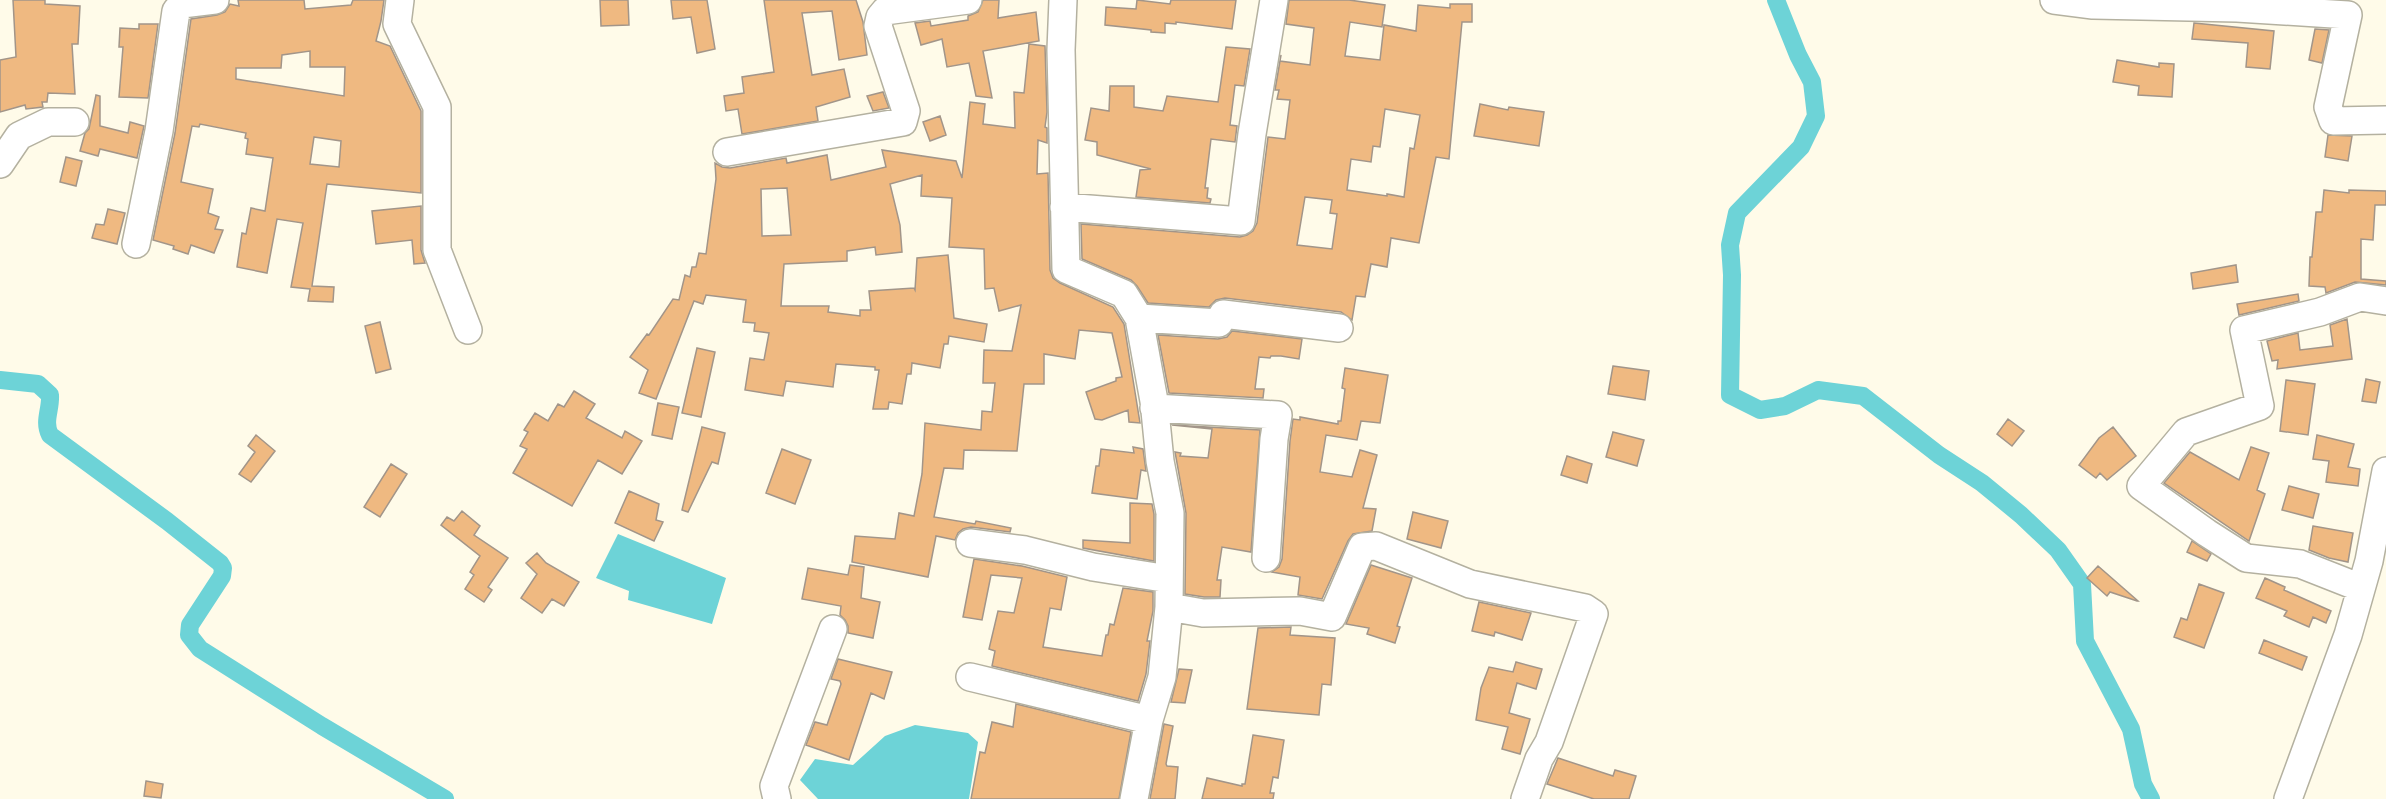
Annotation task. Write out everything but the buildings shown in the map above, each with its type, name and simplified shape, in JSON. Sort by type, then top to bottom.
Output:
[{"type":"street","points":[[136,244],[159,130],[176,11],[182,4],[215,0]]},
{"type":"street","points":[[400,0],[397,24],[436,101],[437,250],[468,330]]},
{"type":"street","points":[[727,152],[903,122],[906,111],[878,26],[879,17],[885,11],[968,0]]},
{"type":"street","points":[[1063,0],[1061,50],[1066,269],[1124,294],[1139,318],[1170,513],[1169,607],[1162,677],[1149,720],[1134,799]]},
{"type":"street","points":[[1065,207],[1241,221],[1252,134],[1274,0]]},
{"type":"street","points":[[2054,0],[2092,5],[2237,8],[2348,15],[2328,107],[2333,121],[2386,120]]},
{"type":"street","points":[[0,164],[19,136],[48,122],[75,122]]},
{"type":"street","points":[[2361,588],[2301,564],[2246,558],[2141,486],[2186,432],[2260,406],[2244,330],[2320,312],[2360,297],[2386,301]]},
{"type":"street","points":[[1139,318],[1219,323],[1223,314],[1339,327]]},
{"type":"street","points":[[1155,408],[1278,415],[1274,440],[1266,558]]},
{"type":"street","points":[[2288,799],[2348,635],[2369,561],[2386,471]]},
{"type":"street","points":[[970,543],[1025,550],[1093,567],[1169,579]]},
{"type":"street","points":[[1169,607],[1203,613],[1300,611],[1332,617],[1362,547],[1376,546],[1470,584],[1585,608],[1594,615],[1550,742],[1539,759],[1525,799]]},
{"type":"street","points":[[777,799],[774,786],[833,628]]},
{"type":"street","points":[[970,677],[1149,720]]},
{"type":"water","points":[[618,534],[726,578],[712,624],[628,600],[629,591],[596,578]]},
{"type":"water","points":[[915,725],[968,733],[978,742],[969,799],[818,799],[800,780],[815,759],[853,765],[885,736]]},
{"type":"waterway","points":[[1776,0],[1798,55],[1812,82],[1816,116],[1801,147],[1737,213],[1730,245],[1732,275],[1730,395],[1760,410],[1785,406],[1818,390],[1863,396],[1939,455],[1982,483],[2058,550],[2082,584],[2085,641],[2131,729],[2143,784],[2151,799]]},
{"type":"waterway","points":[[0,380],[38,384],[50,395],[47,420],[50,435],[220,563],[223,568],[222,576],[190,625],[189,635],[200,649],[322,726],[445,799]]}]
